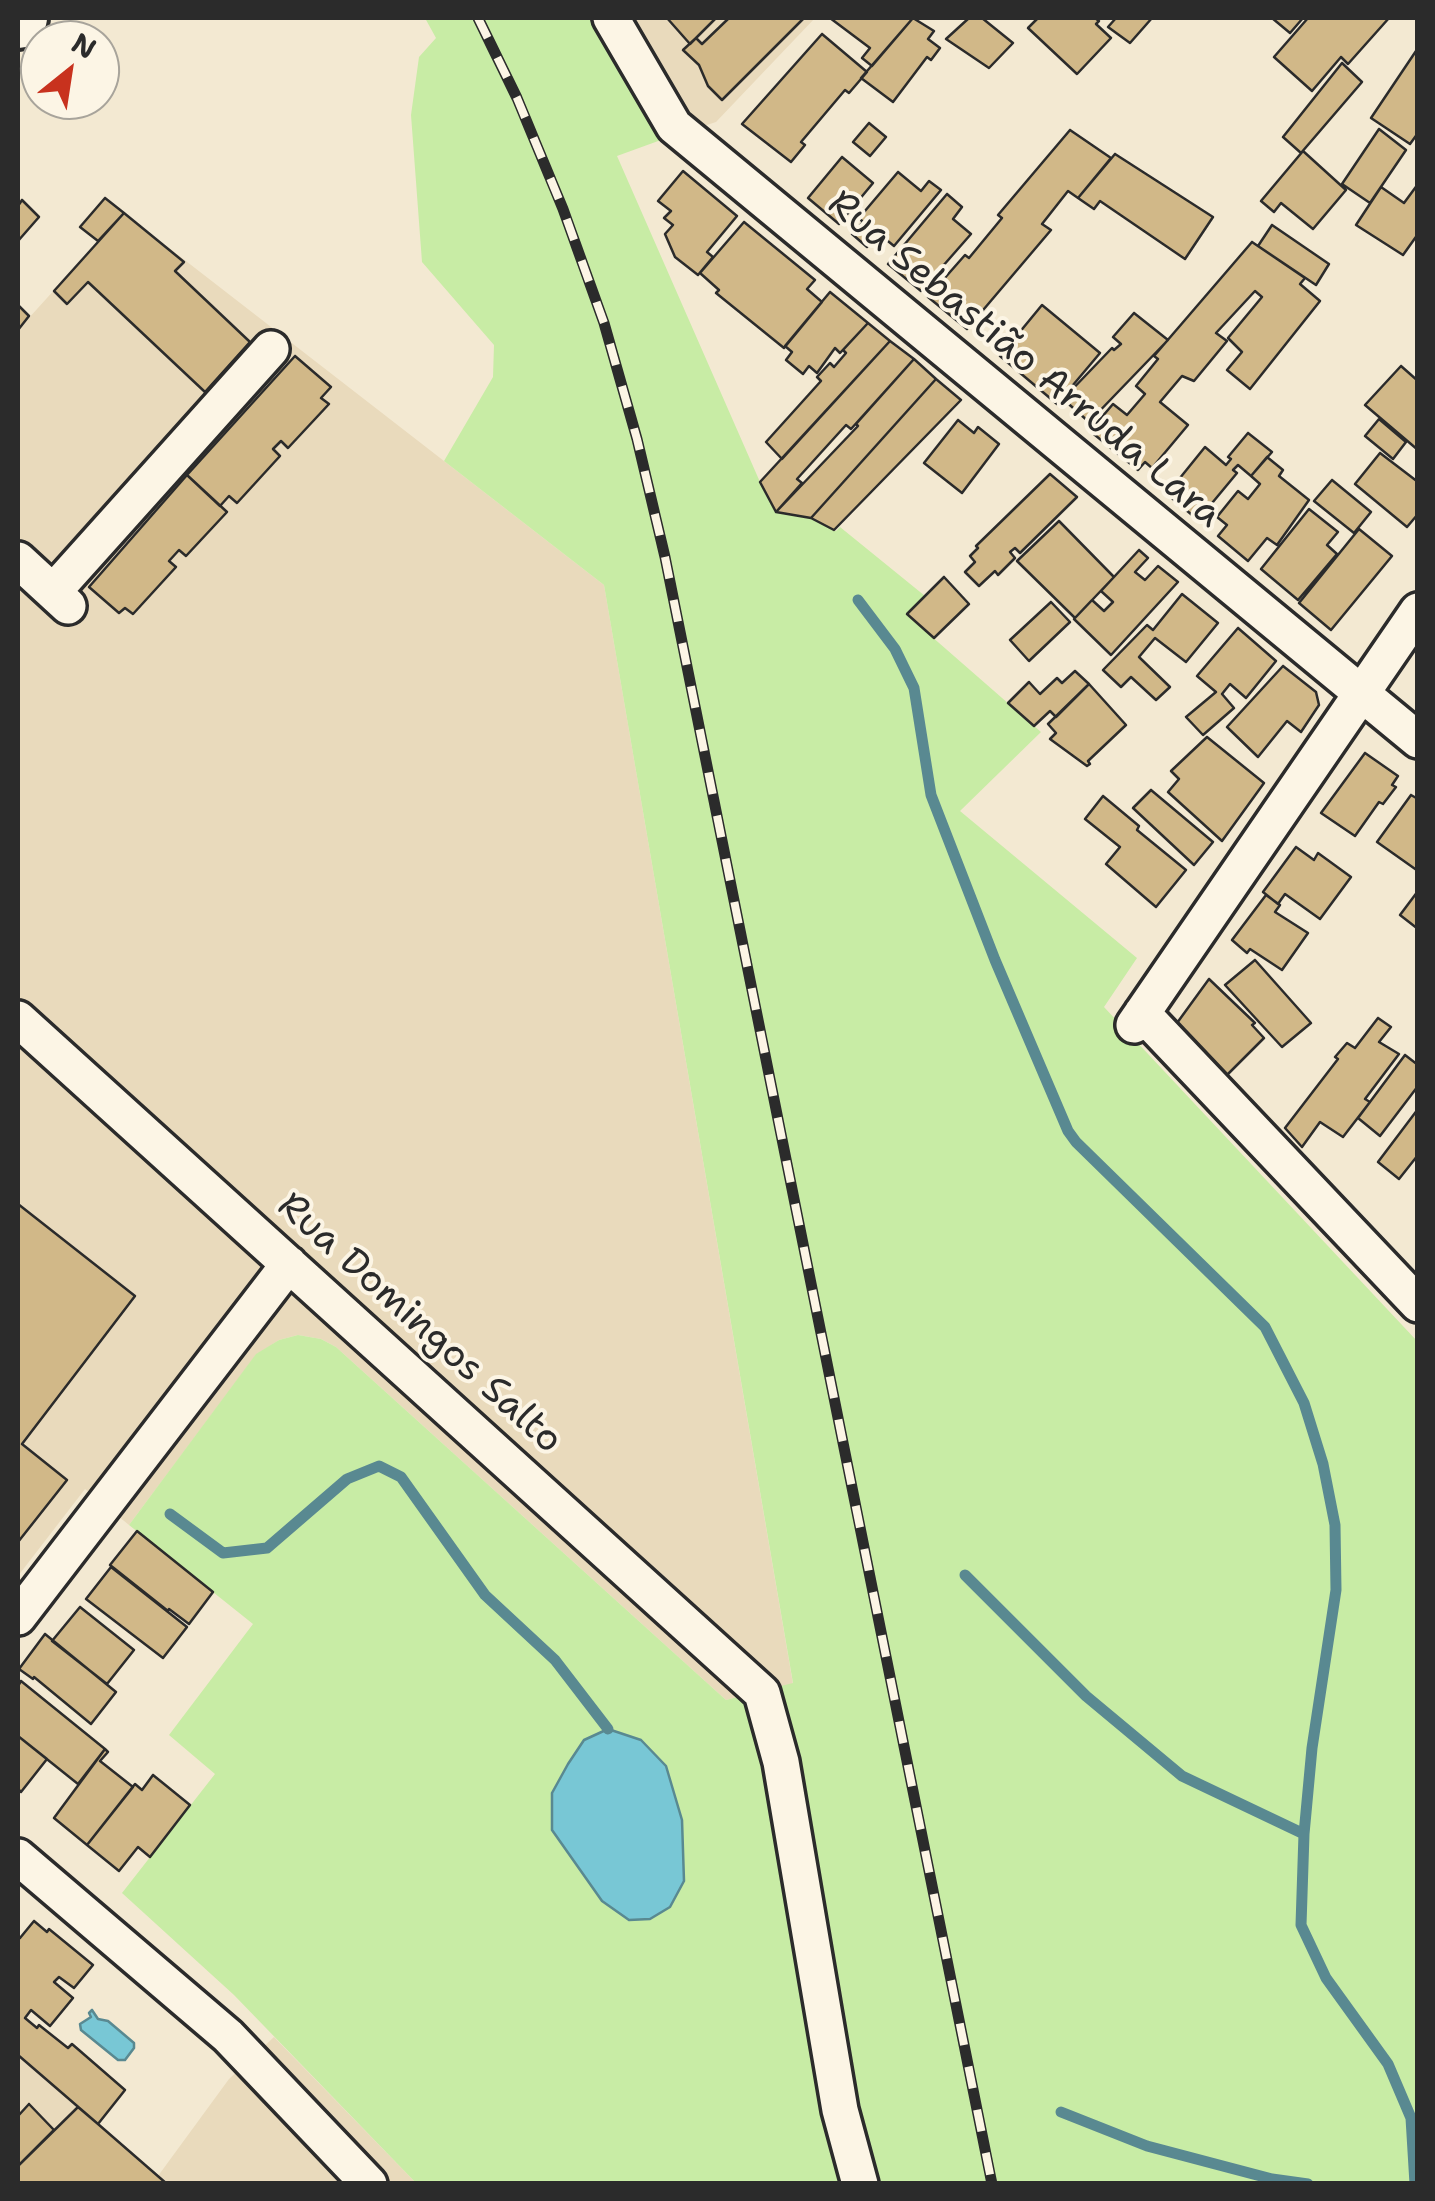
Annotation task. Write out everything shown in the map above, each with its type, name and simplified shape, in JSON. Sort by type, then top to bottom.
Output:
[{"type":"street","name":"Rua Sebastião Arruda Lara","points":[[611,18],[677,129],[1418,740]]},
{"type":"street","points":[[18,560],[62,600],[271,349]]},
{"type":"street","points":[[1418,612],[1138,1019],[1418,1304]]},
{"type":"street","name":"Rua Domingos Salto","points":[[18,1019],[762,1693],[782,1762],[840,2110],[860,2184]]},
{"type":"street","points":[[18,1617],[289,1264]]},
{"type":"street","points":[[18,1858],[228,2036],[369,2184]]},
{"type":"shaded area","points":[[591,18],[815,18],[716,122],[661,140]]},
{"type":"shaded area","points":[[124,213],[604,585],[793,1684],[726,1700],[336,1347],[321,1339],[298,1335],[279,1340],[256,1355],[129,1525],[85,1489],[18,1576],[18,330]]},
{"type":"shaded area","points":[[274,2037],[416,2183],[18,2183],[18,2055],[158,2176],[229,2079]]},
{"type":"green space","points":[[425,18],[591,18],[661,140],[617,156],[776,511],[811,518],[836,531],[840,527],[925,596],[907,615],[1041,732],[960,811],[1137,958],[1104,1007],[1417,1341],[1417,2183],[416,2183],[234,1995],[122,1893],[215,1774],[169,1735],[253,1624],[129,1525],[256,1354],[279,1340],[298,1335],[321,1339],[336,1347],[726,1700],[793,1683],[604,585],[444,461],[493,377],[494,345],[422,262],[411,115],[419,57],[436,38]]},
{"type":"water","points":[[608,1729],[641,1740],[666,1766],[682,1820],[684,1881],[670,1907],[650,1919],[629,1920],[602,1901],[552,1830],[552,1793],[568,1764],[584,1740]]},
{"type":"water","points":[[92,2010],[98,2019],[108,2021],[134,2043],[125,2060],[118,2060],[81,2030],[80,2024],[91,2017]]},
{"type":"building","points":[[667,18],[716,18],[690,44]]},
{"type":"building","points":[[729,18],[804,18],[722,100],[708,86],[699,65],[683,50],[696,38],[702,44]]},
{"type":"building","points":[[830,18],[913,18],[872,66],[862,58],[870,48]]},
{"type":"building","points":[[913,18],[934,31],[928,39],[940,48],[931,60],[927,57],[893,102],[861,78]]},
{"type":"building","points":[[969,18],[982,18],[1013,43],[989,68],[946,39]]},
{"type":"building","points":[[1038,18],[1095,18],[1111,38],[1077,74],[1028,28]]},
{"type":"building","points":[[1116,18],[1152,18],[1130,43],[1108,27]]},
{"type":"building","points":[[1272,18],[1303,18],[1290,33]]},
{"type":"building","points":[[1308,18],[1389,18],[1348,64],[1341,57],[1312,91],[1274,57]]},
{"type":"building","points":[[822,34],[867,72],[849,93],[845,90],[801,142],[805,145],[791,162],[742,124]]},
{"type":"building","points":[[1418,48],[1418,133],[1410,144],[1371,118]]},
{"type":"building","points":[[1342,63],[1362,82],[1301,153],[1283,137]]},
{"type":"building","points":[[869,123],[886,137],[870,156],[853,142]]},
{"type":"building","points":[[1379,129],[1406,150],[1370,203],[1342,184]]},
{"type":"building","points":[[1070,130],[1111,158],[1078,198],[1068,191],[1042,224],[1051,230],[967,329],[928,297],[965,255],[969,258],[1002,218],[998,215]]},
{"type":"building","points":[[1303,151],[1346,190],[1313,229],[1281,203],[1274,212],[1261,201]]},
{"type":"building","points":[[1115,154],[1213,217],[1185,259],[1100,201],[1094,209],[1078,198]]},
{"type":"building","points":[[842,157],[873,183],[839,224],[808,198]]},
{"type":"building","points":[[683,171],[737,216],[707,252],[713,257],[698,275],[675,257],[665,234],[673,225],[664,218],[671,211],[658,201]]},
{"type":"building","points":[[898,172],[921,191],[929,181],[941,190],[894,246],[878,233],[867,247],[852,234],[863,222],[859,218]]},
{"type":"building","points":[[1418,184],[1418,234],[1403,255],[1356,225],[1381,187],[1404,203]]},
{"type":"building","points":[[947,194],[962,207],[953,219],[971,234],[921,291],[888,264]]},
{"type":"building","points":[[105,198],[124,213],[98,241],[80,227]]},
{"type":"building","points":[[22,200],[39,217],[18,241],[18,206]]},
{"type":"building","points":[[124,213],[184,262],[175,271],[250,342],[205,392],[88,282],[67,304],[54,291]]},
{"type":"building","points":[[744,222],[815,280],[807,289],[822,302],[784,348],[716,293],[719,290],[700,273]]},
{"type":"building","points":[[1272,225],[1329,264],[1316,285],[1258,246]]},
{"type":"building","points":[[1252,242],[1305,278],[1300,284],[1320,301],[1250,389],[1227,370],[1242,352],[1228,338],[1262,297],[1255,291],[1216,333],[1227,341],[1194,381],[1182,376],[1160,402],[1188,425],[1152,468],[1145,462],[1138,470],[1090,431],[1113,404],[1127,415],[1145,394],[1136,386],[1158,359],[1154,356]]},
{"type":"building","points":[[830,292],[868,323],[840,353],[835,348],[817,373],[809,366],[803,374],[786,360],[792,352],[785,346]]},
{"type":"building","points":[[18,305],[29,316],[18,330]]},
{"type":"building","points":[[1042,305],[1100,353],[1057,404],[1000,356]]},
{"type":"building","points":[[1134,313],[1168,340],[1089,422],[1063,399],[1112,348],[1121,344],[1113,337]]},
{"type":"building","points":[[868,323],[890,341],[782,459],[766,442],[821,381],[817,377],[830,363],[834,367],[846,353],[843,350]]},
{"type":"building","points":[[890,341],[914,359],[851,429],[846,425],[797,479],[802,483],[776,512],[760,482]]},
{"type":"building","points":[[295,356],[331,387],[321,398],[329,404],[288,448],[281,441],[273,449],[280,456],[237,503],[229,496],[220,506],[187,475]]},
{"type":"building","points":[[914,359],[936,379],[811,518],[776,512],[858,426]]},
{"type":"building","points":[[1401,366],[1418,381],[1418,450],[1365,405]]},
{"type":"building","points":[[936,379],[961,400],[834,530],[811,518]]},
{"type":"building","points":[[1379,419],[1406,442],[1393,459],[1365,436]]},
{"type":"building","points":[[958,420],[974,433],[978,427],[999,444],[962,493],[924,463]]},
{"type":"building","points":[[1248,433],[1272,452],[1251,476],[1238,465],[1233,470],[1237,473],[1198,520],[1167,494],[1205,447],[1226,465]]},
{"type":"building","points":[[1380,453],[1418,482],[1418,514],[1407,527],[1355,484]]},
{"type":"building","points":[[1267,457],[1283,470],[1279,476],[1309,500],[1277,545],[1267,538],[1248,561],[1218,536],[1227,525],[1217,517],[1238,491],[1248,499],[1260,484],[1251,476]]},
{"type":"building","points":[[1050,474],[1077,497],[1020,553],[1015,548],[1010,552],[1015,558],[998,575],[995,571],[979,586],[965,572],[975,562],[970,556],[976,546]]},
{"type":"building","points":[[187,475],[227,512],[186,556],[179,550],[169,561],[176,567],[133,614],[125,608],[119,613],[89,587]]},
{"type":"building","points":[[1332,480],[1371,512],[1354,533],[1314,501]]},
{"type":"building","points":[[1309,509],[1338,532],[1327,545],[1337,554],[1298,600],[1261,569]]},
{"type":"building","points":[[1059,521],[1114,577],[1075,618],[1017,561]]},
{"type":"building","points":[[1359,529],[1392,556],[1331,630],[1299,603]]},
{"type":"building","points":[[1139,550],[1148,558],[1135,572],[1145,580],[1158,566],[1178,582],[1111,655],[1074,619],[1092,600],[1104,611],[1113,602],[1101,591]]},
{"type":"building","points":[[944,577],[969,604],[934,638],[907,614]]},
{"type":"building","points":[[1182,594],[1218,623],[1186,662],[1155,638],[1139,657],[1170,687],[1156,700],[1131,677],[1121,687],[1103,670],[1147,625],[1153,630]]},
{"type":"building","points":[[1051,602],[1070,622],[1029,661],[1010,640]]},
{"type":"building","points":[[1238,628],[1276,661],[1246,698],[1230,684],[1222,694],[1234,708],[1203,735],[1186,717],[1216,692],[1197,676]]},
{"type":"building","points":[[1283,666],[1316,692],[1319,705],[1301,732],[1287,721],[1258,757],[1227,727]]},
{"type":"building","points":[[1075,671],[1089,684],[1056,717],[1050,711],[1034,726],[1008,703],[1029,682],[1040,694],[1057,678],[1062,683]]},
{"type":"building","points":[[1089,684],[1126,725],[1087,766],[1050,739],[1056,733],[1048,724]]},
{"type":"building","points":[[1207,737],[1264,783],[1222,841],[1168,792],[1179,779],[1171,771]]},
{"type":"building","points":[[1365,753],[1398,776],[1392,785],[1396,787],[1383,804],[1379,802],[1355,836],[1321,813]]},
{"type":"building","points":[[1151,790],[1213,842],[1194,865],[1133,808]]},
{"type":"building","points":[[1411,795],[1418,799],[1418,871],[1377,842]]},
{"type":"building","points":[[1103,796],[1186,870],[1156,907],[1106,864],[1120,847],[1085,819]]},
{"type":"building","points":[[1296,847],[1314,860],[1318,853],[1351,877],[1320,919],[1285,894],[1278,904],[1263,892]]},
{"type":"building","points":[[1418,891],[1418,929],[1400,915]]},
{"type":"building","points":[[1266,895],[1280,905],[1275,912],[1308,933],[1282,970],[1250,949],[1247,953],[1232,940]]},
{"type":"building","points":[[1255,960],[1311,1023],[1282,1047],[1225,985]]},
{"type":"building","points":[[1209,979],[1255,1023],[1252,1025],[1264,1038],[1227,1075],[1177,1023]]},
{"type":"building","points":[[1378,1018],[1391,1027],[1379,1042],[1399,1054],[1365,1099],[1370,1102],[1343,1137],[1320,1122],[1302,1147],[1285,1128],[1338,1059],[1335,1057],[1347,1043],[1355,1048]]},
{"type":"building","points":[[1405,1055],[1418,1065],[1418,1086],[1380,1136],[1358,1118]]},
{"type":"building","points":[[1418,1109],[1418,1155],[1399,1179],[1378,1162]]},
{"type":"building","points":[[18,1204],[135,1296],[22,1444],[67,1480],[18,1542]]},
{"type":"building","points":[[137,1531],[213,1592],[189,1624],[110,1565]]},
{"type":"building","points":[[111,1567],[187,1627],[163,1658],[86,1599]]},
{"type":"building","points":[[80,1607],[134,1650],[107,1684],[52,1641]]},
{"type":"building","points":[[45,1634],[116,1692],[91,1724],[19,1669]]},
{"type":"building","points":[[21,1681],[105,1749],[78,1784],[18,1736]]},
{"type":"building","points":[[18,1736],[47,1759],[21,1792],[18,1789]]},
{"type":"building","points":[[105,1749],[108,1752],[100,1761],[133,1787],[87,1845],[54,1818]]},
{"type":"building","points":[[153,1775],[190,1805],[150,1857],[138,1847],[119,1871],[87,1845],[135,1784],[142,1790]]},
{"type":"building","points":[[34,1921],[93,1965],[74,1988],[59,1977],[54,1982],[73,1998],[50,2026],[31,2010],[25,2018],[68,2048],[72,2044],[125,2090],[98,2124],[18,2055],[18,1936]]},
{"type":"building","points":[[29,2104],[54,2130],[18,2166],[18,2116]]},
{"type":"building","points":[[78,2107],[167,2184],[18,2184],[18,2166]]},
{"type":"waterway","points":[[858,600],[895,649],[914,688],[931,795],[995,960],[1068,1131],[1265,1327],[1304,1403],[1323,1464],[1335,1525],[1336,1590],[1312,1748],[1301,1925],[1326,1978],[1388,2064],[1411,2118],[1415,2184]]},
{"type":"waterway","points":[[170,1514],[223,1553],[267,1548],[347,1479],[379,1466],[401,1477],[485,1595],[555,1660],[608,1729]]},
{"type":"waterway","points":[[965,1575],[1086,1696],[1182,1776],[1304,1834]]},
{"type":"waterway","points":[[1061,2112],[1147,2146],[1272,2179],[1308,2184]]},
{"type":"railway","points":[[478,18],[517,98],[563,209],[604,323],[637,439],[665,557],[992,2184]]}]
